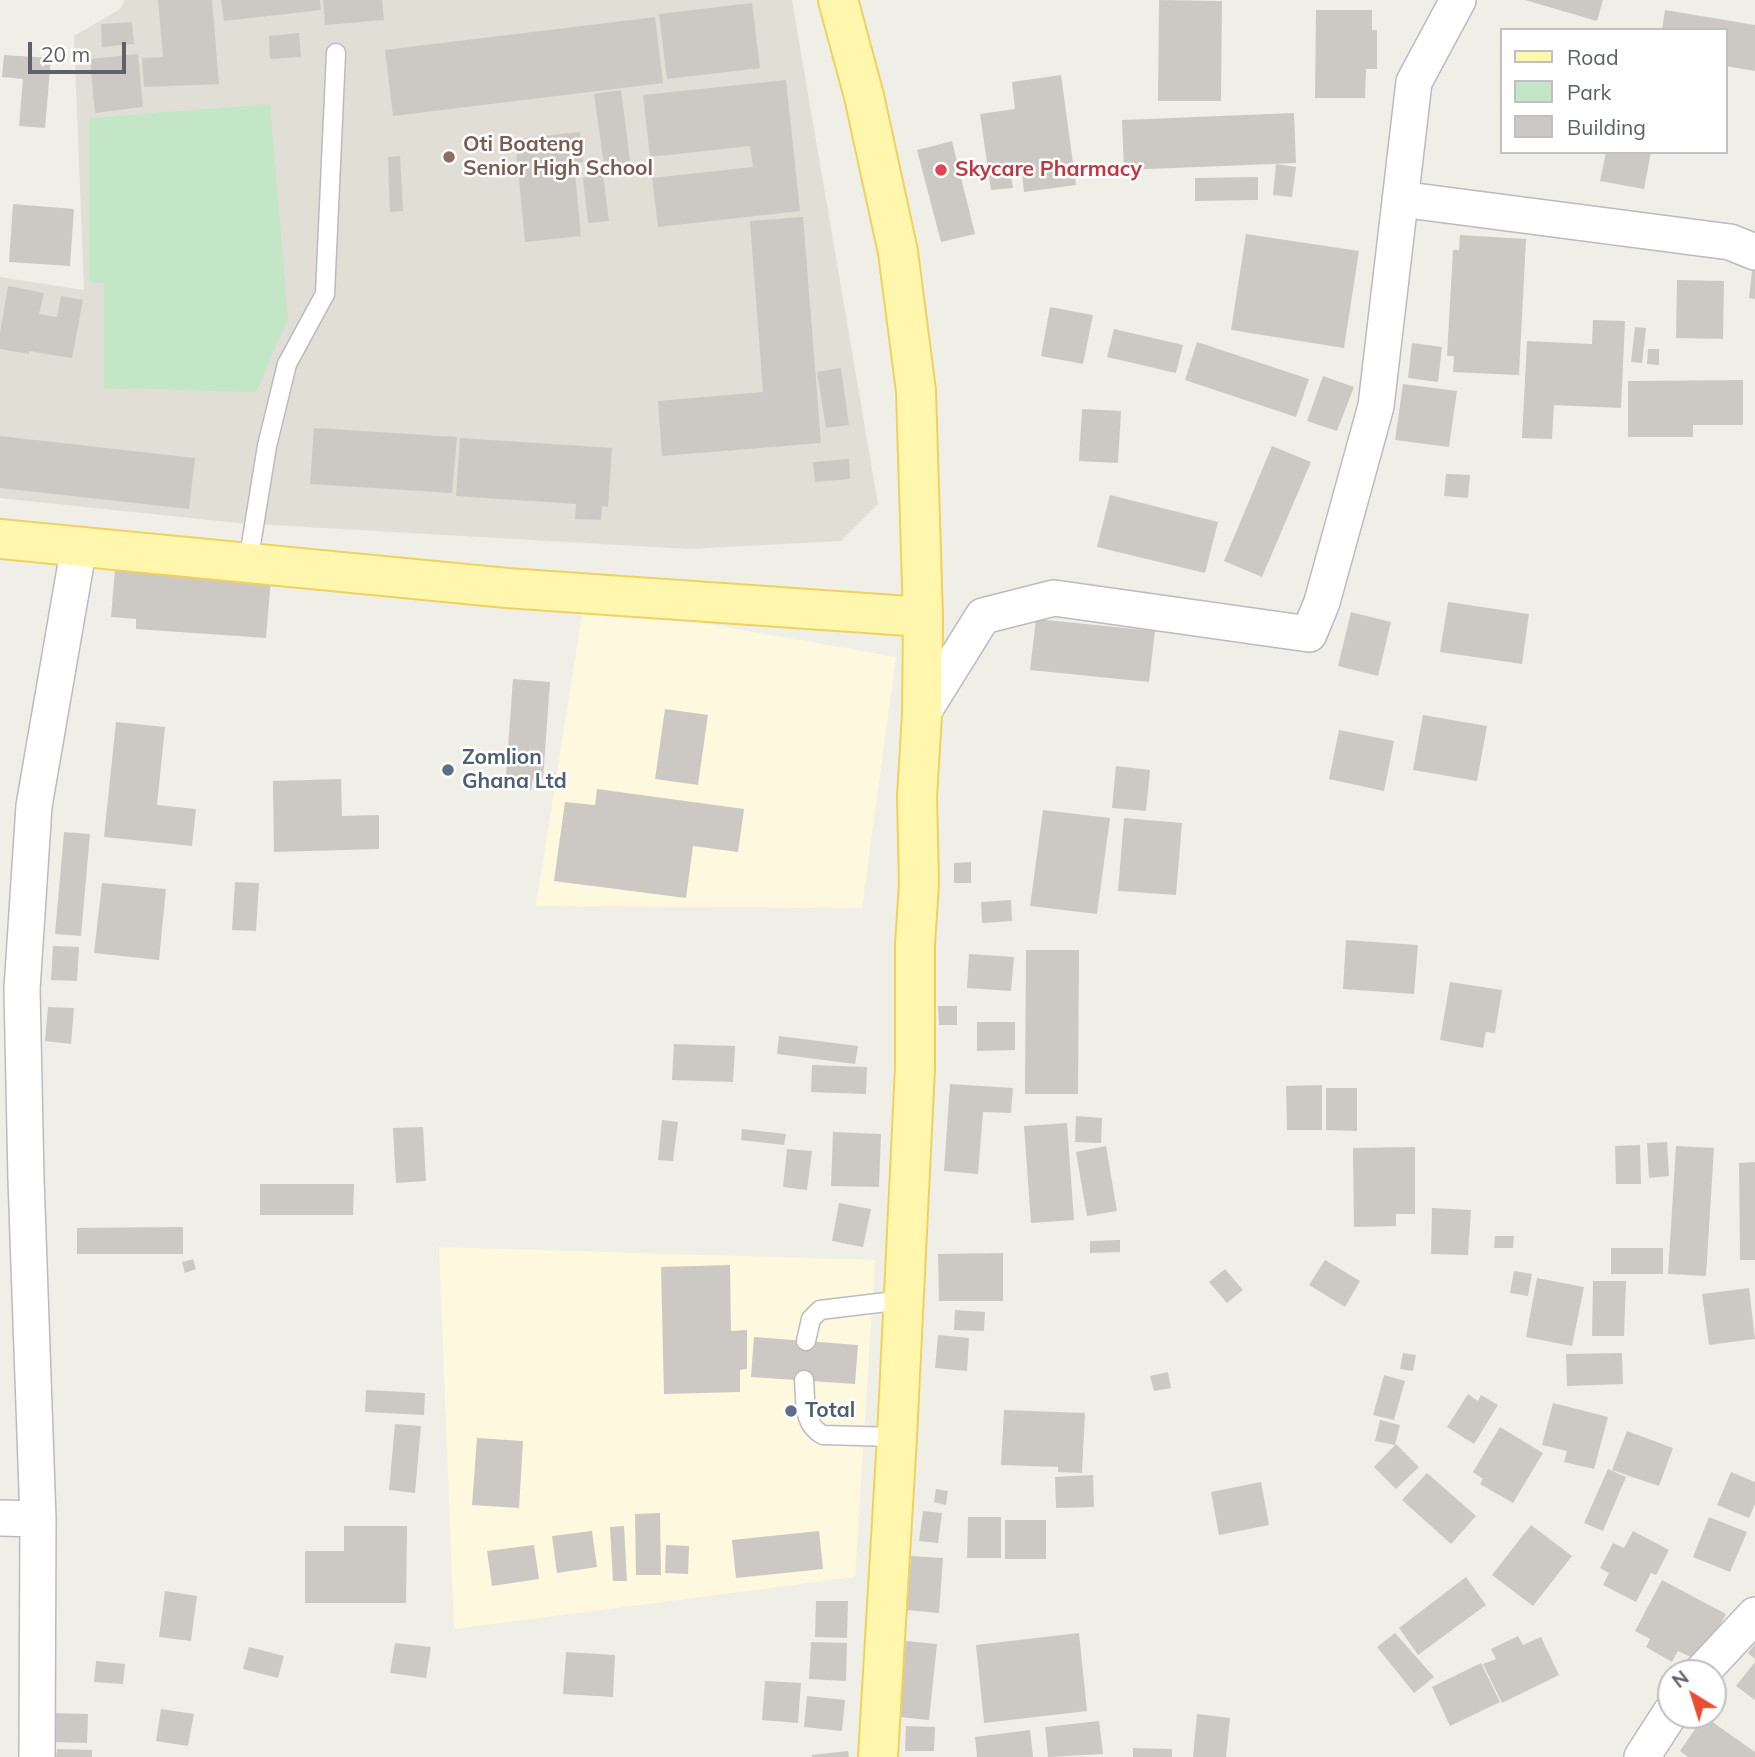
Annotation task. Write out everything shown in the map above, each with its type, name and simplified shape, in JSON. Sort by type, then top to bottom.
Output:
[{"type":"main road","points":[[838,0],[864,96],[898,252],[916,391],[923,617],[922,714],[917,797],[919,884],[915,944],[915,1068],[878,1757]]},
{"type":"main road","points":[[0,539],[507,588],[923,617]]},
{"type":"street","points":[[922,714],[983,616],[1055,597],[1309,634],[1322,602],[1376,406],[1414,82],[1458,0]]},
{"type":"street","points":[[1400,199],[1730,242],[1755,252]]},
{"type":"street","points":[[37,1757],[38,1519],[26,1192],[22,989],[34,806],[79,546]]},
{"type":"street","points":[[0,1518],[38,1519]]},
{"type":"street","points":[[1714,1659],[1755,1615]]},
{"type":"street","points":[[1642,1757],[1660,1729]]},
{"type":"lane","points":[[248,563],[267,446],[287,364],[325,295],[336,52]]},
{"type":"lane","points":[[806,1341],[811,1320],[820,1310],[903,1300]]},
{"type":"lane","points":[[804,1380],[808,1420],[813,1430],[823,1435],[897,1437]]},
{"type":"shaded area","name":"Oti Boateng Senior High School","points":[[125,0],[792,0],[878,504],[841,541],[688,549],[238,523],[0,498],[0,277],[84,290],[74,36],[120,9]]},
{"type":"shaded area","points":[[584,602],[896,657],[862,908],[536,906]]},
{"type":"shaded area","points":[[439,1247],[875,1260],[855,1577],[454,1629]]},
{"type":"green space","points":[[270,104],[288,319],[256,392],[104,388],[104,283],[89,282],[89,118]]},
{"type":"building","points":[[158,0],[212,0],[219,84],[144,87],[142,58],[163,57]]},
{"type":"building","points":[[221,0],[320,0],[321,10],[224,21]]},
{"type":"building","points":[[323,0],[382,0],[384,20],[325,25]]},
{"type":"building","points":[[1159,0],[1222,1],[1221,101],[1158,101]]},
{"type":"building","points":[[1525,0],[1603,0],[1597,21]]},
{"type":"building","points":[[752,3],[760,68],[667,79],[659,14]]},
{"type":"building","points":[[1316,10],[1372,10],[1372,30],[1377,30],[1377,69],[1366,69],[1365,98],[1315,98]]},
{"type":"building","points":[[1665,10],[1755,25],[1755,71],[1727,66],[1727,28],[1662,28]]},
{"type":"building","points":[[655,17],[663,83],[393,116],[385,50]]},
{"type":"building","points":[[132,22],[134,44],[102,47],[101,24]]},
{"type":"building","points":[[299,33],[301,57],[270,59],[269,36]]},
{"type":"building","points":[[138,54],[143,107],[95,113],[90,59]]},
{"type":"building","points":[[4,55],[51,58],[45,128],[19,126],[23,79],[2,77]]},
{"type":"building","points":[[1061,75],[1076,185],[1024,192],[1021,163],[1009,164],[1013,188],[991,190],[980,114],[1015,109],[1012,82]]},
{"type":"building","points":[[786,80],[800,211],[658,227],[652,178],[753,167],[750,146],[650,157],[643,95]]},
{"type":"building","points":[[621,90],[631,168],[605,172],[594,94]]},
{"type":"building","points":[[1294,113],[1296,163],[1124,170],[1122,120]]},
{"type":"building","points":[[580,132],[583,162],[574,163],[581,236],[525,242],[515,139]]},
{"type":"building","points":[[952,141],[975,234],[941,242],[917,150]]},
{"type":"building","points":[[1606,154],[1651,154],[1644,189],[1600,181]]},
{"type":"building","points":[[400,156],[403,211],[390,212],[388,157]]},
{"type":"building","points":[[1276,164],[1296,167],[1292,197],[1273,195]]},
{"type":"building","points":[[603,175],[609,221],[588,223],[583,178]]},
{"type":"building","points":[[1258,177],[1258,200],[1195,201],[1195,178]]},
{"type":"building","points":[[13,204],[74,209],[70,266],[9,262]]},
{"type":"building","points":[[803,217],[821,443],[662,456],[658,401],[763,392],[750,221]]},
{"type":"building","points":[[1246,234],[1359,251],[1344,348],[1231,330]]},
{"type":"building","points":[[1460,235],[1526,239],[1519,375],[1453,372],[1454,356],[1447,356],[1453,250],[1459,250]]},
{"type":"building","points":[[1755,262],[1755,299],[1749,298]]},
{"type":"building","points":[[1677,280],[1724,281],[1723,339],[1676,338]]},
{"type":"building","points":[[8,286],[44,293],[39,314],[57,317],[61,296],[83,300],[72,358],[0,349]]},
{"type":"building","points":[[1050,307],[1093,315],[1083,364],[1041,356]]},
{"type":"building","points":[[1593,320],[1625,321],[1621,408],[1554,405],[1552,439],[1522,438],[1527,341],[1592,344]]},
{"type":"building","points":[[1635,327],[1646,328],[1642,363],[1631,362]]},
{"type":"building","points":[[1114,329],[1183,345],[1176,373],[1107,357]]},
{"type":"building","points":[[1197,342],[1309,379],[1296,417],[1185,380]]},
{"type":"building","points":[[1412,343],[1442,347],[1438,382],[1408,378]]},
{"type":"building","points":[[1648,349],[1659,349],[1659,365],[1647,364]]},
{"type":"building","points":[[841,368],[849,425],[826,428],[817,372]]},
{"type":"building","points":[[1323,376],[1354,387],[1337,431],[1307,421]]},
{"type":"building","points":[[1743,380],[1743,425],[1693,425],[1693,437],[1628,437],[1628,381]]},
{"type":"building","points":[[1403,384],[1457,391],[1449,447],[1395,440]]},
{"type":"building","points":[[1082,409],[1121,411],[1118,463],[1079,461]]},
{"type":"building","points":[[314,428],[457,437],[452,493],[310,484]]},
{"type":"building","points":[[0,436],[195,458],[189,509],[0,488]]},
{"type":"building","points":[[460,438],[612,448],[608,507],[602,506],[601,520],[575,519],[576,504],[456,496]]},
{"type":"building","points":[[1272,446],[1311,462],[1262,577],[1224,561]]},
{"type":"building","points":[[849,459],[850,479],[815,482],[813,462]]},
{"type":"building","points":[[1446,474],[1470,475],[1468,498],[1444,496]]},
{"type":"building","points":[[1110,495],[1218,522],[1205,573],[1097,547]]},
{"type":"building","points":[[115,568],[271,579],[266,638],[136,629],[136,619],[111,617]]},
{"type":"building","points":[[1448,602],[1529,614],[1522,664],[1440,652]]},
{"type":"building","points":[[1351,612],[1391,622],[1378,676],[1338,666]]},
{"type":"building","points":[[1036,619],[1155,631],[1149,682],[1030,670]]},
{"type":"building","points":[[513,679],[550,682],[543,779],[533,778],[531,790],[505,788]]},
{"type":"building","points":[[665,709],[708,715],[698,785],[655,779]]},
{"type":"building","points":[[1423,715],[1487,726],[1477,781],[1413,770]]},
{"type":"building","points":[[116,722],[165,727],[157,805],[196,809],[192,846],[104,837]]},
{"type":"building","points":[[1339,730],[1394,741],[1384,791],[1329,779]]},
{"type":"building","points":[[1116,766],[1150,770],[1146,811],[1112,808]]},
{"type":"building","points":[[341,779],[342,816],[379,815],[379,849],[274,852],[273,781]]},
{"type":"building","points":[[597,789],[744,809],[738,852],[693,846],[686,898],[554,881],[565,802],[595,805]]},
{"type":"building","points":[[1043,810],[1110,818],[1097,914],[1030,906]]},
{"type":"building","points":[[1124,818],[1182,823],[1176,895],[1118,891]]},
{"type":"building","points":[[64,832],[90,834],[81,936],[55,934]]},
{"type":"building","points":[[971,862],[971,883],[954,883],[954,863]]},
{"type":"building","points":[[235,882],[259,883],[256,931],[232,930]]},
{"type":"building","points":[[102,883],[166,889],[159,960],[94,953]]},
{"type":"building","points":[[1011,900],[1012,921],[982,923],[981,902]]},
{"type":"building","points":[[1346,940],[1418,945],[1414,994],[1343,989]]},
{"type":"building","points":[[53,946],[79,947],[77,981],[51,980]]},
{"type":"building","points":[[1026,950],[1079,950],[1078,1094],[1025,1094]]},
{"type":"building","points":[[969,954],[1014,957],[1011,991],[967,988]]},
{"type":"building","points":[[1450,982],[1502,990],[1495,1033],[1486,1032],[1483,1048],[1440,1040]]},
{"type":"building","points":[[938,1006],[957,1006],[957,1025],[939,1025]]},
{"type":"building","points":[[48,1007],[74,1008],[71,1044],[45,1041]]},
{"type":"building","points":[[977,1022],[1015,1022],[1015,1050],[977,1051]]},
{"type":"building","points":[[779,1036],[858,1046],[855,1064],[777,1054]]},
{"type":"building","points":[[674,1044],[735,1046],[733,1082],[672,1080]]},
{"type":"building","points":[[812,1065],[867,1067],[866,1094],[811,1092]]},
{"type":"building","points":[[950,1084],[1013,1088],[1011,1113],[983,1112],[978,1174],[944,1171]]},
{"type":"building","points":[[1322,1085],[1322,1130],[1287,1130],[1286,1086]]},
{"type":"building","points":[[1326,1088],[1357,1088],[1357,1131],[1326,1130]]},
{"type":"building","points":[[1076,1116],[1102,1118],[1101,1143],[1075,1142]]},
{"type":"building","points":[[662,1120],[678,1122],[673,1161],[658,1160]]},
{"type":"building","points":[[1067,1123],[1074,1220],[1031,1223],[1024,1126]]},
{"type":"building","points":[[423,1127],[426,1181],[396,1183],[393,1128]]},
{"type":"building","points":[[742,1129],[786,1134],[784,1145],[741,1140]]},
{"type":"building","points":[[833,1132],[881,1134],[879,1187],[831,1186]]},
{"type":"building","points":[[1667,1142],[1669,1176],[1649,1178],[1647,1143]]},
{"type":"building","points":[[1640,1145],[1641,1184],[1616,1184],[1615,1146]]},
{"type":"building","points":[[1106,1146],[1117,1211],[1087,1216],[1076,1152]]},
{"type":"building","points":[[1676,1146],[1714,1148],[1706,1276],[1668,1274]]},
{"type":"building","points":[[1415,1147],[1415,1214],[1396,1214],[1396,1226],[1354,1227],[1353,1148]]},
{"type":"building","points":[[787,1149],[812,1151],[807,1190],[783,1187]]},
{"type":"building","points":[[1755,1162],[1755,1260],[1740,1260],[1739,1163]]},
{"type":"building","points":[[260,1184],[354,1184],[353,1215],[260,1215]]},
{"type":"building","points":[[839,1203],[871,1209],[863,1247],[832,1241]]},
{"type":"building","points":[[1432,1208],[1471,1210],[1468,1255],[1431,1254]]},
{"type":"building","points":[[183,1227],[183,1254],[77,1254],[77,1228]]},
{"type":"building","points":[[1495,1236],[1514,1236],[1513,1248],[1494,1248]]},
{"type":"building","points":[[1120,1240],[1120,1252],[1090,1253],[1090,1241]]},
{"type":"building","points":[[1611,1248],[1663,1248],[1663,1274],[1611,1274]]},
{"type":"building","points":[[1003,1253],[1003,1301],[939,1301],[938,1254]]},
{"type":"building","points":[[193,1259],[196,1269],[185,1273],[182,1262]]},
{"type":"building","points":[[1325,1260],[1360,1281],[1345,1307],[1309,1285]]},
{"type":"building","points":[[730,1265],[731,1331],[747,1330],[747,1369],[740,1370],[740,1392],[664,1394],[661,1267]]},
{"type":"building","points":[[1225,1269],[1243,1290],[1227,1303],[1209,1282]]},
{"type":"building","points":[[1514,1271],[1532,1274],[1528,1296],[1510,1293]]},
{"type":"building","points":[[1537,1278],[1584,1287],[1572,1346],[1526,1337]]},
{"type":"building","points":[[1593,1281],[1626,1281],[1624,1336],[1592,1336]]},
{"type":"building","points":[[1749,1288],[1755,1339],[1709,1345],[1702,1294]]},
{"type":"building","points":[[955,1310],[985,1312],[984,1331],[954,1330]]},
{"type":"building","points":[[938,1335],[969,1338],[967,1371],[935,1368]]},
{"type":"building","points":[[754,1337],[858,1345],[855,1384],[751,1377]]},
{"type":"building","points":[[1403,1353],[1416,1355],[1413,1371],[1400,1369]]},
{"type":"building","points":[[1622,1353],[1623,1384],[1567,1386],[1566,1354]]},
{"type":"building","points":[[1168,1372],[1171,1388],[1154,1391],[1150,1376]]},
{"type":"building","points":[[1384,1375],[1405,1381],[1394,1420],[1373,1415]]},
{"type":"building","points":[[366,1390],[425,1393],[424,1415],[365,1412]]},
{"type":"building","points":[[1468,1394],[1478,1401],[1481,1395],[1498,1405],[1474,1444],[1447,1427]]},
{"type":"building","points":[[1553,1403],[1608,1417],[1594,1469],[1564,1462],[1567,1451],[1542,1445]]},
{"type":"building","points":[[1004,1410],[1085,1413],[1082,1473],[1058,1472],[1058,1467],[1001,1465]]},
{"type":"building","points":[[1380,1420],[1400,1425],[1395,1445],[1375,1441]]},
{"type":"building","points":[[395,1424],[421,1426],[415,1493],[389,1490]]},
{"type":"building","points":[[1500,1427],[1543,1453],[1513,1503],[1480,1484],[1483,1479],[1473,1472]]},
{"type":"building","points":[[1627,1431],[1673,1448],[1659,1486],[1612,1470]]},
{"type":"building","points":[[477,1438],[523,1441],[519,1508],[472,1505]]},
{"type":"building","points":[[1396,1444],[1419,1467],[1396,1489],[1374,1467]]},
{"type":"building","points":[[1608,1469],[1626,1477],[1603,1531],[1584,1523]]},
{"type":"building","points":[[1731,1472],[1755,1482],[1755,1504],[1749,1518],[1717,1505]]},
{"type":"building","points":[[1427,1473],[1476,1516],[1451,1544],[1402,1500]]},
{"type":"building","points":[[1093,1475],[1094,1507],[1056,1508],[1055,1477]]},
{"type":"building","points":[[1261,1482],[1269,1525],[1219,1535],[1211,1492]]},
{"type":"building","points":[[936,1489],[948,1491],[946,1505],[934,1502]]},
{"type":"building","points":[[923,1511],[942,1513],[938,1543],[919,1541]]},
{"type":"building","points":[[660,1513],[661,1575],[636,1575],[635,1514]]},
{"type":"building","points":[[968,1517],[1001,1517],[1001,1558],[967,1558]]},
{"type":"building","points":[[1709,1517],[1747,1532],[1730,1572],[1693,1557]]},
{"type":"building","points":[[1005,1520],[1046,1520],[1046,1559],[1005,1559]]},
{"type":"building","points":[[1531,1525],[1572,1556],[1533,1606],[1492,1575]]},
{"type":"building","points":[[344,1526],[407,1526],[406,1603],[305,1603],[305,1551],[344,1551]]},
{"type":"building","points":[[624,1526],[627,1581],[613,1581],[610,1527]]},
{"type":"building","points":[[592,1531],[597,1567],[557,1573],[552,1536]]},
{"type":"building","points":[[819,1531],[823,1569],[736,1578],[732,1540]]},
{"type":"building","points":[[1633,1531],[1669,1550],[1656,1575],[1651,1573],[1636,1602],[1603,1585],[1609,1573],[1600,1568],[1613,1543],[1624,1548]]},
{"type":"building","points":[[534,1545],[539,1579],[492,1586],[487,1551]]},
{"type":"building","points":[[666,1545],[689,1546],[688,1574],[665,1573]]},
{"type":"building","points":[[911,1556],[943,1558],[939,1613],[907,1610]]},
{"type":"building","points":[[1466,1577],[1486,1605],[1418,1655],[1399,1628]]},
{"type":"building","points":[[1662,1580],[1726,1614],[1703,1659],[1695,1659],[1678,1651],[1674,1659],[1667,1659],[1646,1647],[1650,1639],[1635,1631]]},
{"type":"building","points":[[165,1591],[197,1596],[191,1641],[159,1637]]},
{"type":"building","points":[[816,1601],[848,1601],[847,1638],[815,1637]]},
{"type":"building","points":[[1079,1633],[1087,1711],[984,1723],[976,1645]]},
{"type":"building","points":[[1395,1633],[1434,1677],[1414,1693],[1377,1647]]},
{"type":"building","points":[[1518,1636],[1523,1645],[1541,1637],[1559,1675],[1502,1703],[1483,1664],[1496,1659],[1491,1649]]},
{"type":"building","points":[[906,1641],[937,1644],[929,1720],[899,1717]]},
{"type":"building","points":[[811,1642],[847,1643],[846,1681],[809,1679]]},
{"type":"building","points":[[395,1643],[431,1647],[426,1678],[390,1673]]},
{"type":"building","points":[[1755,1644],[1755,1659],[1748,1653]]},
{"type":"building","points":[[249,1647],[284,1656],[278,1678],[243,1669]]},
{"type":"building","points":[[566,1652],[615,1655],[613,1697],[563,1694]]},
{"type":"building","points":[[96,1661],[125,1664],[123,1684],[94,1682]]},
{"type":"building","points":[[1755,1662],[1755,1700],[1736,1686]]},
{"type":"building","points":[[1481,1663],[1500,1702],[1450,1726],[1432,1687]]},
{"type":"building","points":[[765,1681],[801,1683],[798,1723],[762,1720]]},
{"type":"building","points":[[807,1696],[845,1700],[842,1731],[804,1727]]},
{"type":"building","points":[[161,1709],[194,1714],[188,1746],[156,1741]]},
{"type":"building","points":[[51,1713],[88,1714],[87,1743],[50,1742]]},
{"type":"building","points":[[1197,1714],[1230,1718],[1226,1757],[1193,1757]]},
{"type":"building","points":[[1099,1721],[1103,1754],[1048,1757],[1045,1727]]},
{"type":"building","points":[[906,1726],[935,1727],[934,1751],[905,1751]]},
{"type":"building","points":[[1695,1729],[1722,1729],[1755,1752],[1755,1757],[1688,1757],[1680,1751]]},
{"type":"building","points":[[1030,1730],[1033,1757],[977,1757],[975,1737]]},
{"type":"building","points":[[1133,1748],[1172,1749],[1172,1757],[1133,1757]]},
{"type":"building","points":[[57,1749],[92,1750],[92,1757],[56,1757]]},
{"type":"building","points":[[848,1751],[849,1757],[812,1757],[812,1755]]},
{"type":"place","name":"Oti Boateng Senior High School","points":[[449,157]]},
{"type":"place","name":"Skycare Pharmacy","points":[[941,170]]},
{"type":"place","name":"Zomlion Ghana Ltd","points":[[448,770]]},
{"type":"place","name":"Total","points":[[791,1411]]}]
